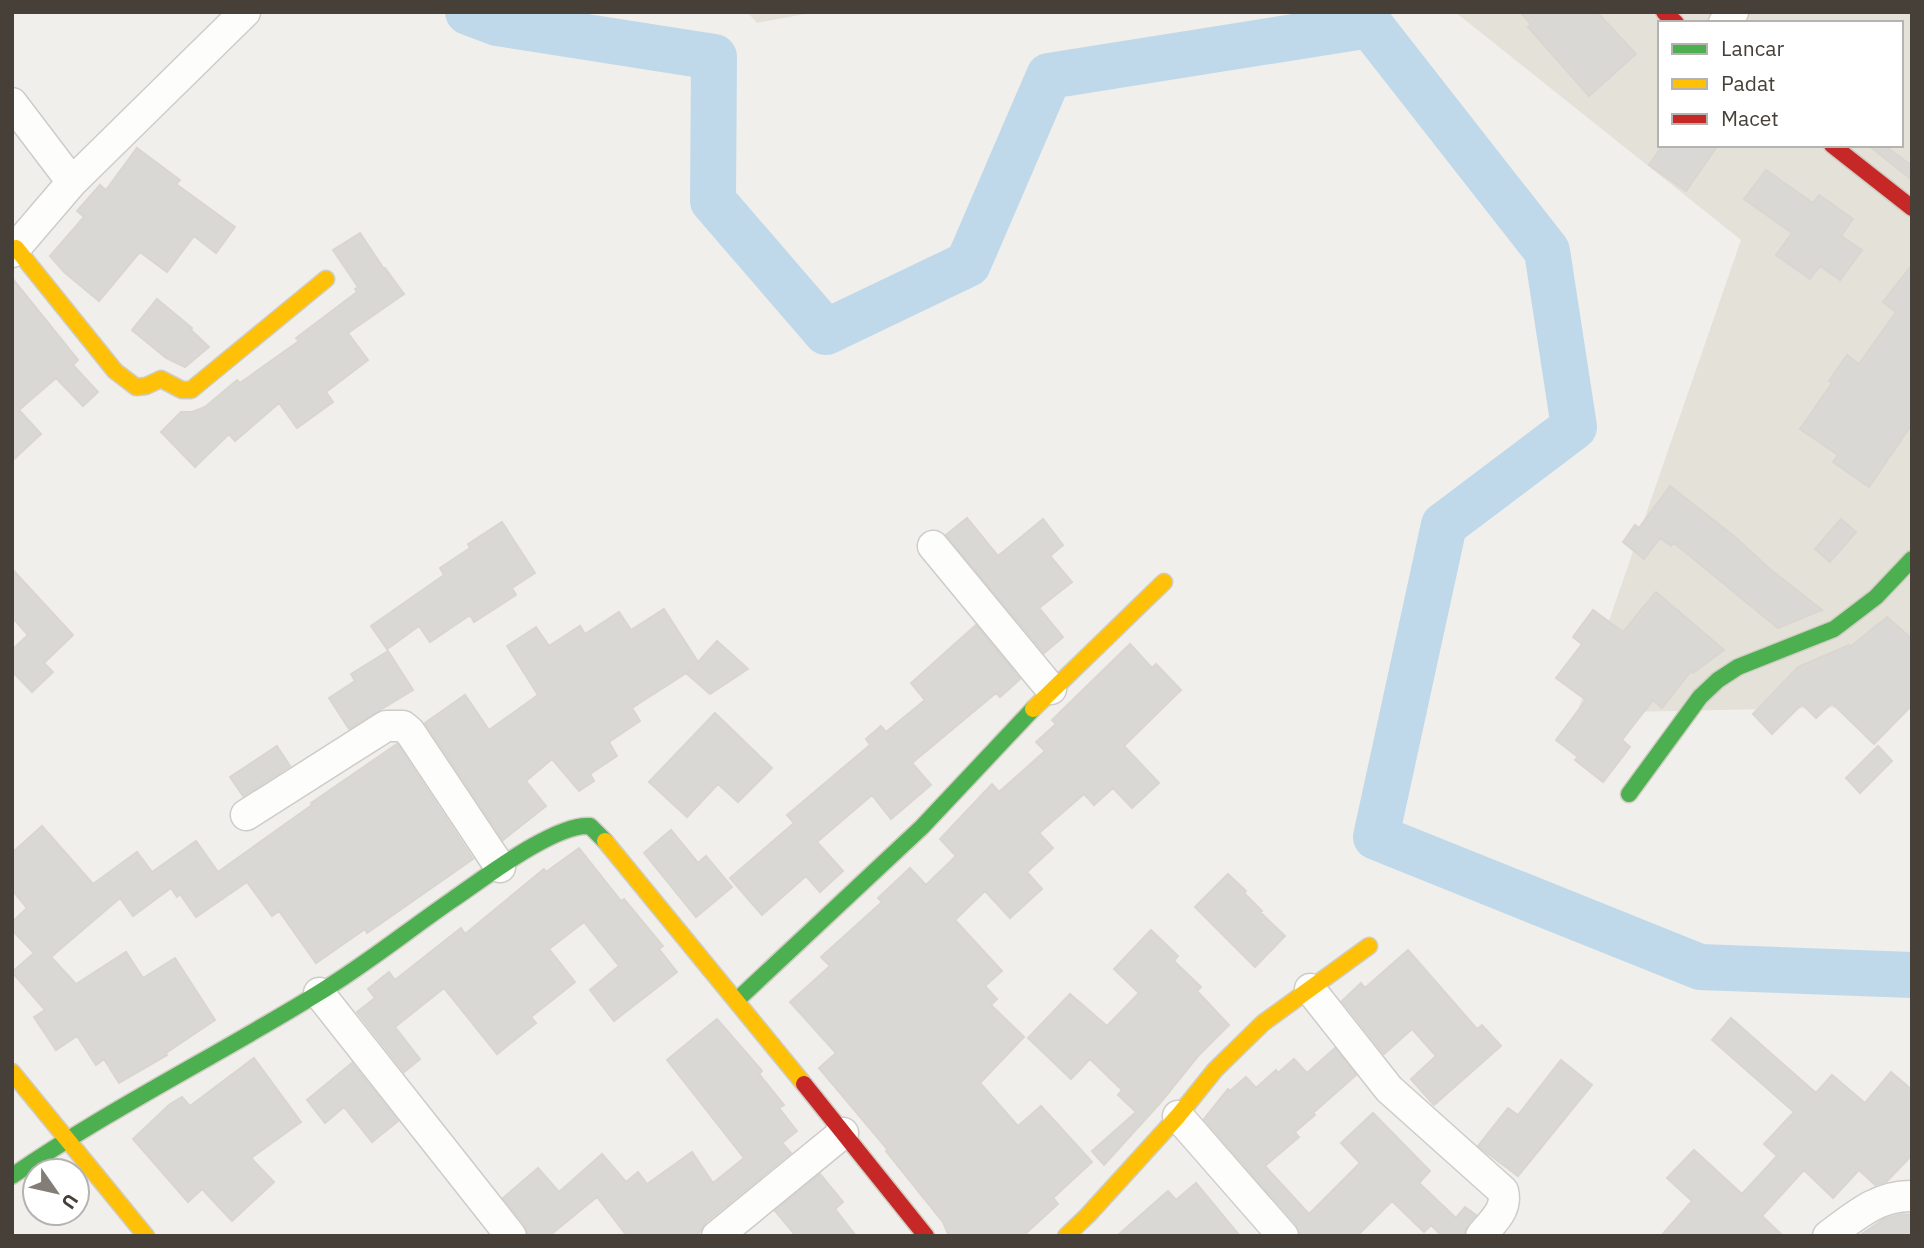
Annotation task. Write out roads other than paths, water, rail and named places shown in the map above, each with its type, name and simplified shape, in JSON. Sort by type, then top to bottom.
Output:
[{"type":"street","points":[[245,12],[72,182],[14,250],[115,371],[133,388],[140,389],[161,379],[182,390],[191,390],[326,279]]},
{"type":"street","points":[[12,103],[72,182]]},
{"type":"street","points":[[1835,147],[1912,208]]},
{"type":"street","points":[[933,546],[1051,689]]},
{"type":"street","points":[[1629,794],[1700,697],[1718,680],[1738,667],[1834,629],[1847,621],[1891,584],[1912,559]]},
{"type":"street","points":[[737,1000],[922,827],[1051,689],[1164,582]]},
{"type":"street","points":[[246,815],[386,726],[403,726],[410,732],[500,867]]},
{"type":"street","points":[[12,1176],[66,1138],[319,993],[500,867],[554,835],[578,825],[595,829],[737,1000],[926,1236]]},
{"type":"street","points":[[1066,1236],[1178,1116],[1215,1070],[1263,1023],[1369,946]]},
{"type":"street","points":[[1310,989],[1389,1089],[1503,1191],[1505,1198],[1500,1213],[1481,1236]]},
{"type":"street","points":[[319,993],[511,1236]]},
{"type":"street","points":[[12,1072],[146,1236]]},
{"type":"street","points":[[1178,1116],[1283,1236]]},
{"type":"street","points":[[717,1236],[843,1133]]},
{"type":"street","points":[[1828,1236],[1876,1203],[1890,1198],[1912,1196]]},
{"type":"waterway","points":[[468,12],[497,23],[714,57],[713,201],[826,332],[968,264],[1049,76],[1370,25],[1547,251],[1574,427],[1444,525],[1376,837],[1700,967],[1912,975]]}]
